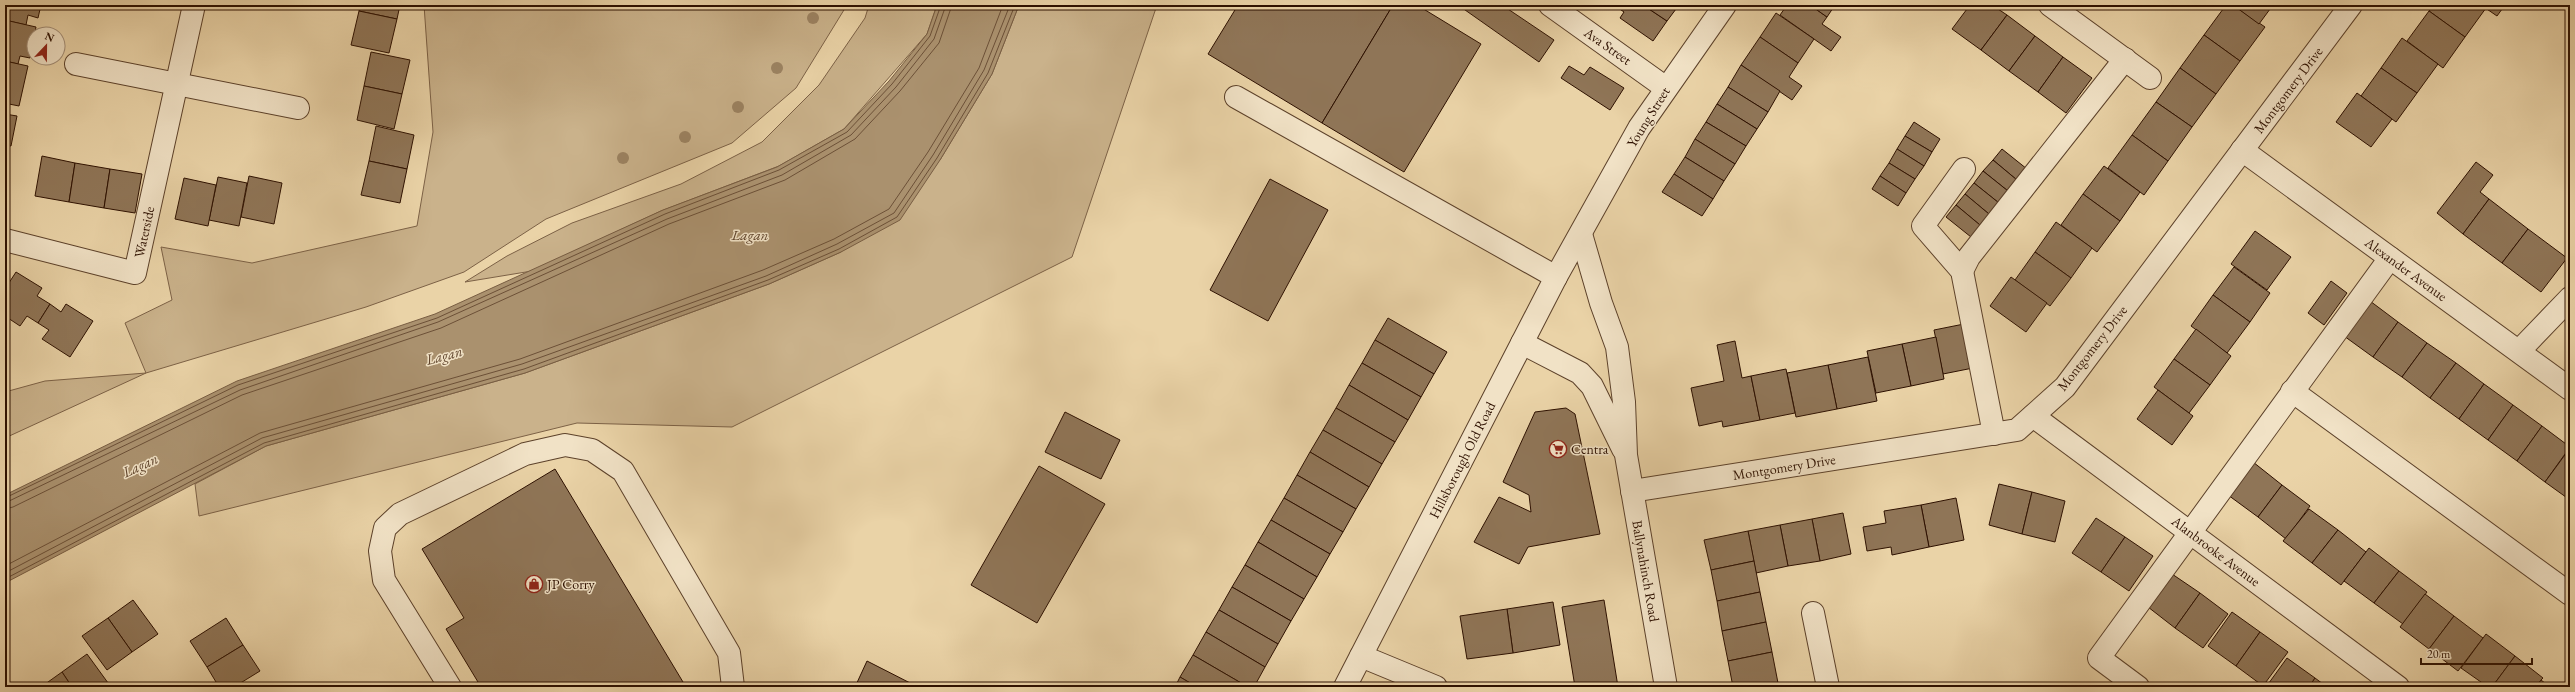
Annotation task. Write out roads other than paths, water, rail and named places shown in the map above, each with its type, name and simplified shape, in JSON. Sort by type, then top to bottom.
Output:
[{"type":"street","name":"Waterside","points":[[5,240],[135,273],[194,5]]},
{"type":"street","name":"Ava Street","points":[[1550,5],[1666,88]]},
{"type":"street","name":"Young Street","points":[[1581,234],[1639,128],[1725,5]]},
{"type":"street","points":[[2050,5],[2150,78]]},
{"type":"street","name":"Montgomery Drive","points":[[1632,491],[2017,430],[2065,387],[2351,5]]},
{"type":"street","points":[[1962,271],[1974,251],[2125,59]]},
{"type":"street","points":[[76,64],[298,108]]},
{"type":"street","points":[[1236,97],[1556,277]]},
{"type":"street","name":"Alexander Avenue","points":[[2242,150],[2570,389]]},
{"type":"street","points":[[1964,169],[1923,226],[1962,271],[1994,434]]},
{"type":"street","name":"Hillsborough Old Road","points":[[1345,687],[1556,277],[1581,234]]},
{"type":"street","name":"Ballynahinch Road","points":[[1581,234],[1601,303],[1617,347],[1624,402],[1626,455],[1666,687]]},
{"type":"street","points":[[2138,687],[2099,658],[2390,258]]},
{"type":"street","points":[[2519,351],[2570,298]]},
{"type":"street","name":"Ballynahinch Road","points":[[1522,343],[1580,373],[1592,386],[1626,455]]},
{"type":"street","points":[[2292,391],[2570,594]]},
{"type":"street","name":"Alanbrooke Avenue","points":[[2033,416],[2398,687]]},
{"type":"street","points":[[450,687],[384,580],[380,551],[385,528],[400,514],[525,454],[565,445],[592,450],[623,471],[729,653],[733,687]]},
{"type":"street","points":[[1813,613],[1828,687]]},
{"type":"street","points":[[1361,656],[1436,687]]},
{"type":"water","name":"Lagan","points":[[937,5],[1019,5],[992,74],[940,160],[900,220],[841,252],[769,284],[525,373],[266,446],[5,583],[5,495],[237,381],[435,314],[663,210],[777,167],[844,129],[889,81],[927,34]]},
{"type":"place","name":"Centra","points":[[1558,449]]},
{"type":"place","name":"JP Corry","points":[[534,584]]}]
